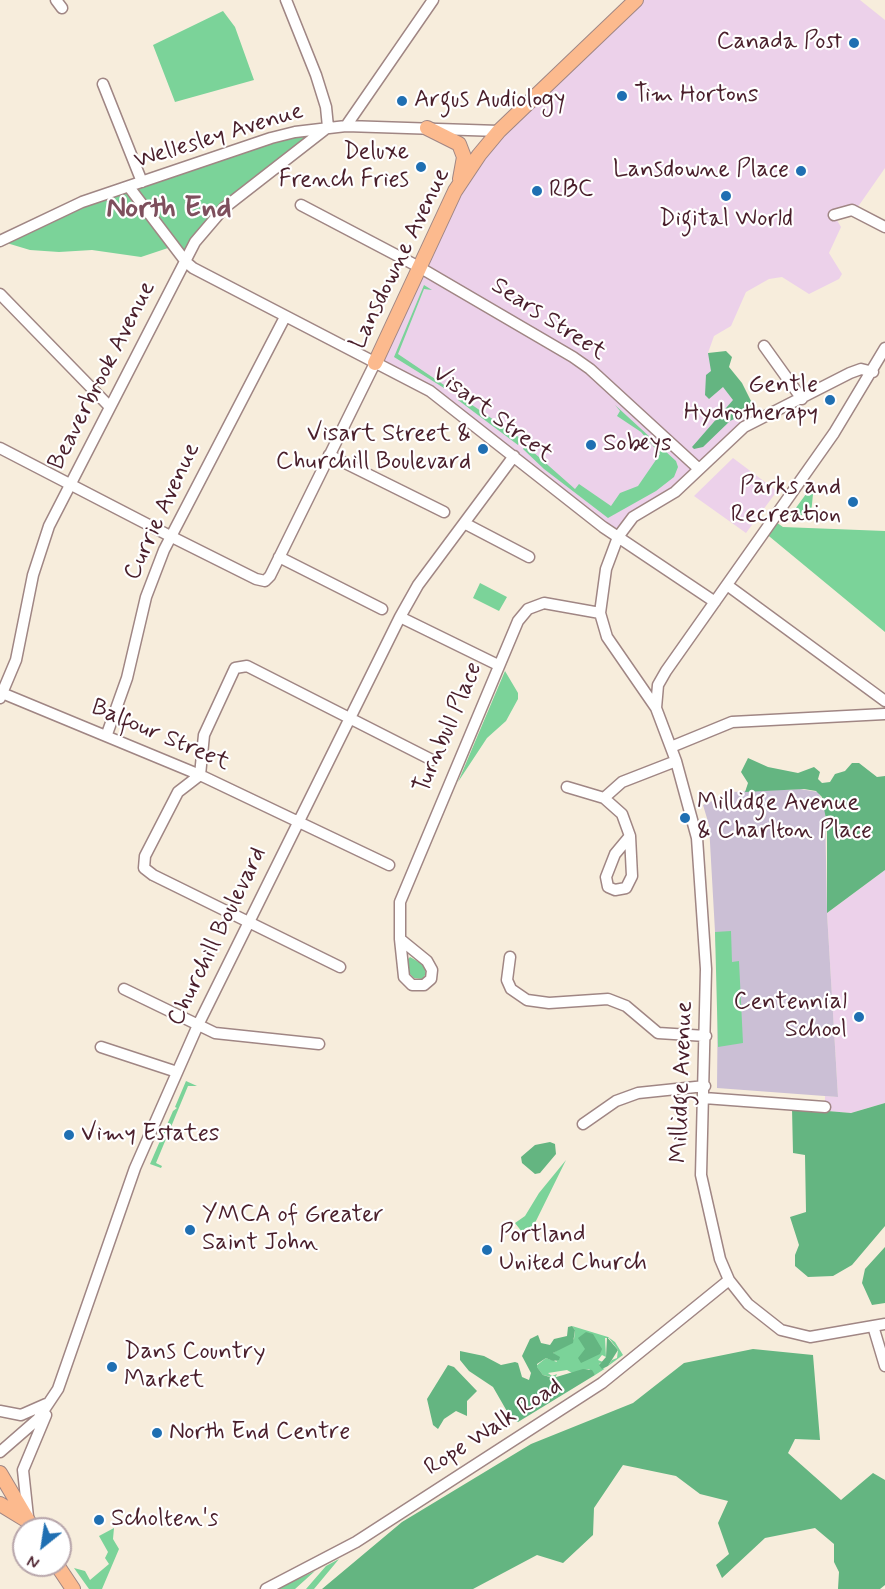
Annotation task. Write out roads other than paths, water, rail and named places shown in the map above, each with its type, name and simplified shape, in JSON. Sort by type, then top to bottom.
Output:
[{"type":"main road","name":"Lansdowne Avenue","points":[[375,363],[459,184],[498,131],[636,0]]},
{"type":"main road","points":[[427,128],[447,136],[462,150],[463,166],[459,184]]},
{"type":"main road","points":[[0,1473],[26,1517]]},
{"type":"main road","points":[[0,1504],[19,1517]]},
{"type":"street","points":[[286,0],[316,75],[326,107],[327,126]]},
{"type":"street","points":[[346,126],[433,0]]},
{"type":"street","points":[[103,84],[142,182]]},
{"type":"street","name":"Wellesley Avenue","points":[[0,241],[58,211],[271,138],[327,126],[498,131]]},
{"type":"street","name":"Beaverbrook Avenue","points":[[1,696],[16,660],[33,575],[44,541],[109,406],[195,242],[224,208],[327,126]]},
{"type":"street","name":"Visart Street","points":[[129,187],[186,262],[285,317],[429,391],[618,537],[715,602]]},
{"type":"street","name":"Sears Street","points":[[301,205],[419,267],[543,338],[590,369],[699,469]]},
{"type":"street","points":[[834,215],[852,210],[885,227]]},
{"type":"street","points":[[0,294],[109,406]]},
{"type":"street","name":"Currie Avenue","points":[[107,734],[127,678],[147,597],[170,536],[285,317]]},
{"type":"street","points":[[764,346],[801,399]]},
{"type":"street","points":[[656,708],[656,695],[662,678],[834,433],[884,353]]},
{"type":"street","name":"Lansdowne Avenue","points":[[170,536],[256,579],[265,580],[279,557],[375,363]]},
{"type":"street","points":[[600,613],[606,569],[618,537],[633,517],[675,492],[735,432],[850,373],[861,369],[873,372]]},
{"type":"street","points":[[0,448],[170,536]]},
{"type":"street","points":[[329,455],[444,512]]},
{"type":"street","name":"Churchill Boulevard","points":[[0,1452],[28,1429],[53,1398],[135,1168],[198,1024],[400,617],[418,585],[514,456]]},
{"type":"street","points":[[464,523],[529,557]]},
{"type":"street","points":[[279,557],[382,609]]},
{"type":"street","points":[[727,585],[885,701]]},
{"type":"street","name":"Turnbull Place","points":[[400,939],[399,912],[406,884],[518,621],[531,607],[555,603],[600,613]]},
{"type":"street","name":"Millidge Avenue","points":[[600,613],[608,637],[656,708],[688,801],[700,856],[706,969],[705,1086],[701,1174],[720,1259],[729,1280],[758,1314],[790,1334],[822,1336],[885,1324]]},
{"type":"street","points":[[400,617],[498,665]]},
{"type":"street","points":[[340,968],[153,876],[144,868],[145,856],[178,792],[200,775],[204,735],[235,668],[248,666],[432,760]]},
{"type":"street","name":"Balfour Street","points":[[1,696],[107,734],[200,775],[389,865]]},
{"type":"street","points":[[671,747],[732,722],[885,714]]},
{"type":"street","points":[[604,798],[622,782],[676,761]]},
{"type":"street","points":[[567,787],[604,798],[622,814],[630,836]]},
{"type":"street","points":[[510,957],[507,980],[510,989],[527,1000],[549,1003],[608,999],[626,1006],[658,1033],[706,1036]]},
{"type":"street","points":[[124,988],[215,1033],[319,1044]]},
{"type":"street","points":[[101,1047],[177,1072]]},
{"type":"street","points":[[584,1124],[616,1101],[638,1093],[705,1086]]},
{"type":"street","points":[[704,1098],[825,1107]]},
{"type":"street","name":"Rope Walk Road","points":[[266,1589],[356,1542],[602,1383],[729,1280]]},
{"type":"street","points":[[873,1326],[885,1366]]},
{"type":"street","points":[[0,1411],[21,1415],[41,1408],[53,1398]]},
{"type":"street","points":[[30,1517],[23,1470],[53,1398]]},
{"type":"place","name":"Canada Post","points":[[854,43]]},
{"type":"place","name":"Tim Hortons","points":[[622,96]]},
{"type":"place","name":"Argus Audiology","points":[[402,101]]},
{"type":"place","name":"Deluxe French Fries","points":[[421,167]]},
{"type":"place","name":"Lansdowne Place","points":[[801,171]]},
{"type":"place","name":"RBC","points":[[537,191]]},
{"type":"place","name":"Digital World","points":[[726,196]]},
{"type":"place","name":"Gentle Hydrotherapy","points":[[830,400]]},
{"type":"place","name":"Sobeys","points":[[591,445]]},
{"type":"place","name":"Visart Street & Churchill Boulevard","points":[[483,449]]},
{"type":"place","name":"Parks and Recreation","points":[[853,502]]},
{"type":"place","name":"Millidge Avenue & Charlton Place","points":[[685,818]]},
{"type":"place","name":"Centennial School","points":[[859,1017]]},
{"type":"place","name":"Vimy Estates","points":[[69,1135]]},
{"type":"place","name":"YMCA of Greater Saint John","points":[[190,1230]]},
{"type":"place","name":"Portland United Church","points":[[487,1250]]},
{"type":"place","name":"Dans Country Market","points":[[112,1367]]},
{"type":"place","name":"North End Centre","points":[[157,1433]]},
{"type":"place","name":"Scholten's","points":[[99,1520]]},
{"type":"district","name":"North End","points":[[169,210]]}]
